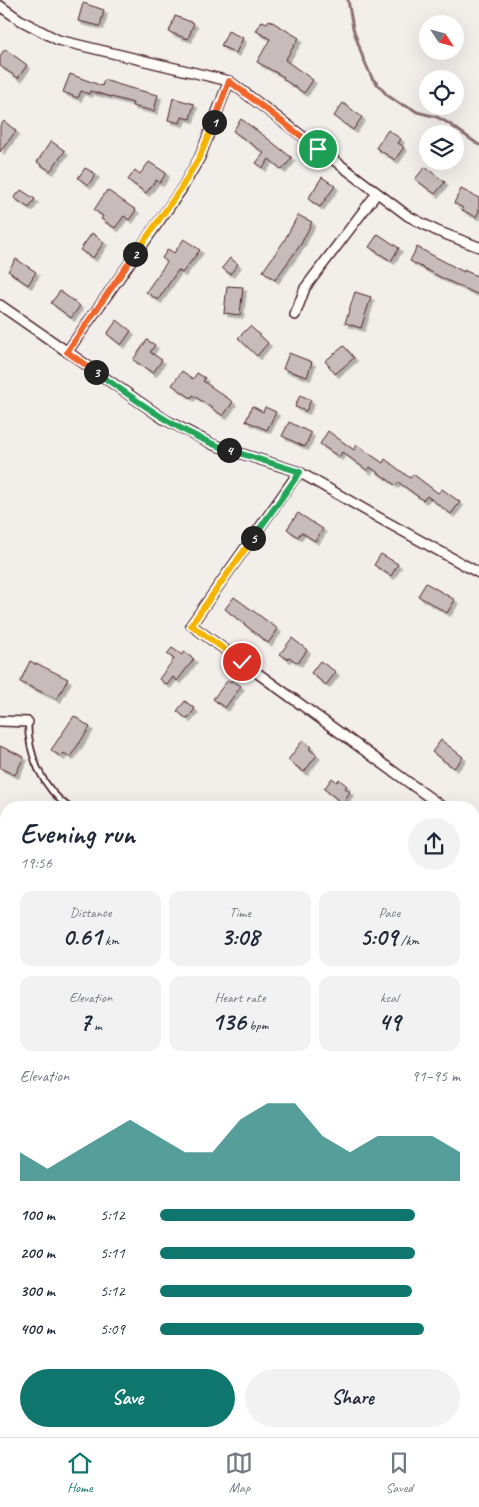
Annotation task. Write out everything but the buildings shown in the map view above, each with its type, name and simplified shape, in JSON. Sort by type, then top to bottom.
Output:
[{"type":"street","points":[[0,6],[20,20],[58,40],[229,81],[408,216],[430,228],[479,246]]},
{"type":"street","points":[[67,352],[196,165],[229,81]]},
{"type":"street","points":[[295,314],[305,288],[377,193]]},
{"type":"street","points":[[0,305],[164,419],[214,445],[300,472],[380,519],[479,572]]},
{"type":"street","points":[[300,472],[191,625],[434,801]]},
{"type":"street","points":[[0,721],[28,722]]},
{"type":"lane","points":[[28,722],[30,749],[45,784],[61,801]]},
{"type":"waterway","points":[[348,0],[353,28],[363,58],[372,78],[387,95],[417,112],[437,117],[479,145]]},
{"type":"route","points":[[242,662],[191,625],[300,472],[214,445],[164,419],[67,352],[180,190],[200,156],[229,81],[318,149]]}]
